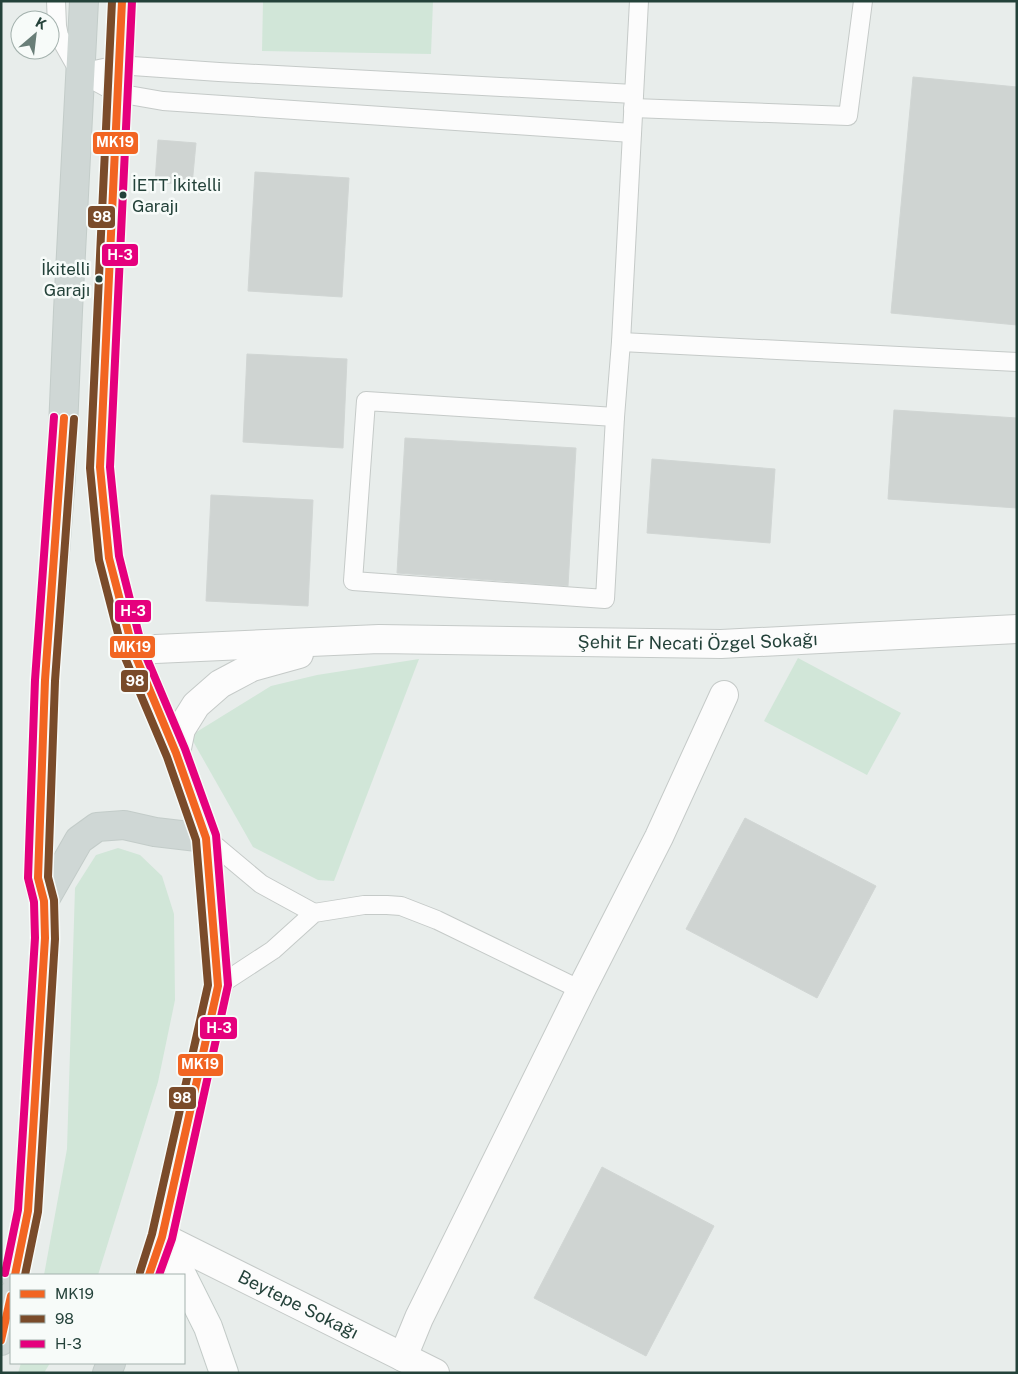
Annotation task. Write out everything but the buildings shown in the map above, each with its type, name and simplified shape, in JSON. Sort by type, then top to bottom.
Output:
[{"type":"main road","points":[[15,1274],[28,1211],[46,938],[44,901],[38,878],[44,680],[61,476],[84,1]]},
{"type":"main road","points":[[122,1],[100,467],[109,558],[133,650],[176,753],[206,838],[218,986],[162,1237],[149,1274]]},
{"type":"main road","points":[[44,901],[79,840],[97,827],[124,825],[156,832],[206,838]]},
{"type":"main road","points":[[1,1341],[10,1300]]},
{"type":"street","name":"Şehit Er Necati Özgel Sokağı","points":[[379,639],[721,644],[1017,630]]},
{"type":"street","points":[[133,650],[379,639]]},
{"type":"street","points":[[176,753],[181,729],[196,705],[220,684],[252,667],[287,656],[379,639]]},
{"type":"street","points":[[403,1357],[419,1318],[659,837],[724,695]]},
{"type":"street","points":[[162,1237],[181,1274]]},
{"type":"street","name":"Beytepe Sokağı","points":[[162,1237],[435,1373]]},
{"type":"street","points":[[185,1281],[208,1327],[224,1373]]},
{"type":"lane","points":[[56,1],[59,36],[80,73],[117,93],[163,101],[632,133]]},
{"type":"lane","points":[[615,417],[366,400],[353,581],[605,599],[639,1]]},
{"type":"lane","points":[[80,73],[118,65],[848,116],[863,1]]},
{"type":"lane","points":[[621,342],[1017,362]]},
{"type":"lane","points":[[206,838],[261,884],[314,912]]},
{"type":"lane","points":[[218,986],[273,950],[314,912],[364,905],[401,906],[437,920],[581,990]]},
{"type":"green space","points":[[263,1],[433,1],[431,54],[262,51]]},
{"type":"green space","points":[[798,658],[901,713],[867,775],[764,721]]},
{"type":"green space","points":[[419,659],[334,881],[318,880],[253,847],[190,736],[271,686],[317,675]]},
{"type":"green space","points":[[118,848],[140,855],[162,876],[174,914],[175,1000],[158,1082],[98,1274],[44,1274],[67,1149],[75,888],[96,855]]},
{"type":"green space","points":[[21,1364],[49,1364],[44,1373],[18,1373]]},
{"type":"transit line","name":"98","points":[[112,1],[90,468],[99,560],[123,653],[167,757],[196,840],[208,985],[152,1234],[140,1272]]},
{"type":"transit line","name":"MK19","points":[[122,1],[100,467],[109,558],[133,650],[176,753],[206,838],[218,986],[162,1237],[149,1274]]},
{"type":"transit line","name":"H-3","points":[[132,1],[110,467],[119,556],[142,647],[185,749],[216,835],[228,985],[172,1239],[159,1274]]},
{"type":"transit line","name":"H-3","points":[[5,1273],[18,1210],[35,938],[34,902],[28,878],[35,680],[54,417]]},
{"type":"transit line","name":"MK19","points":[[15,1274],[28,1211],[45,938],[44,901],[38,878],[45,680],[64,418]]},
{"type":"transit line","name":"98","points":[[25,1274],[38,1212],[55,939],[54,900],[48,877],[55,681],[74,419]]},
{"type":"transit line","name":"MK19","points":[[1,1340],[10,1300]]},
{"type":"place","name":"İETT İkitelli Garajı","points":[[123,195]]},
{"type":"place","name":"İkitelli Garajı","points":[[99,279]]}]
